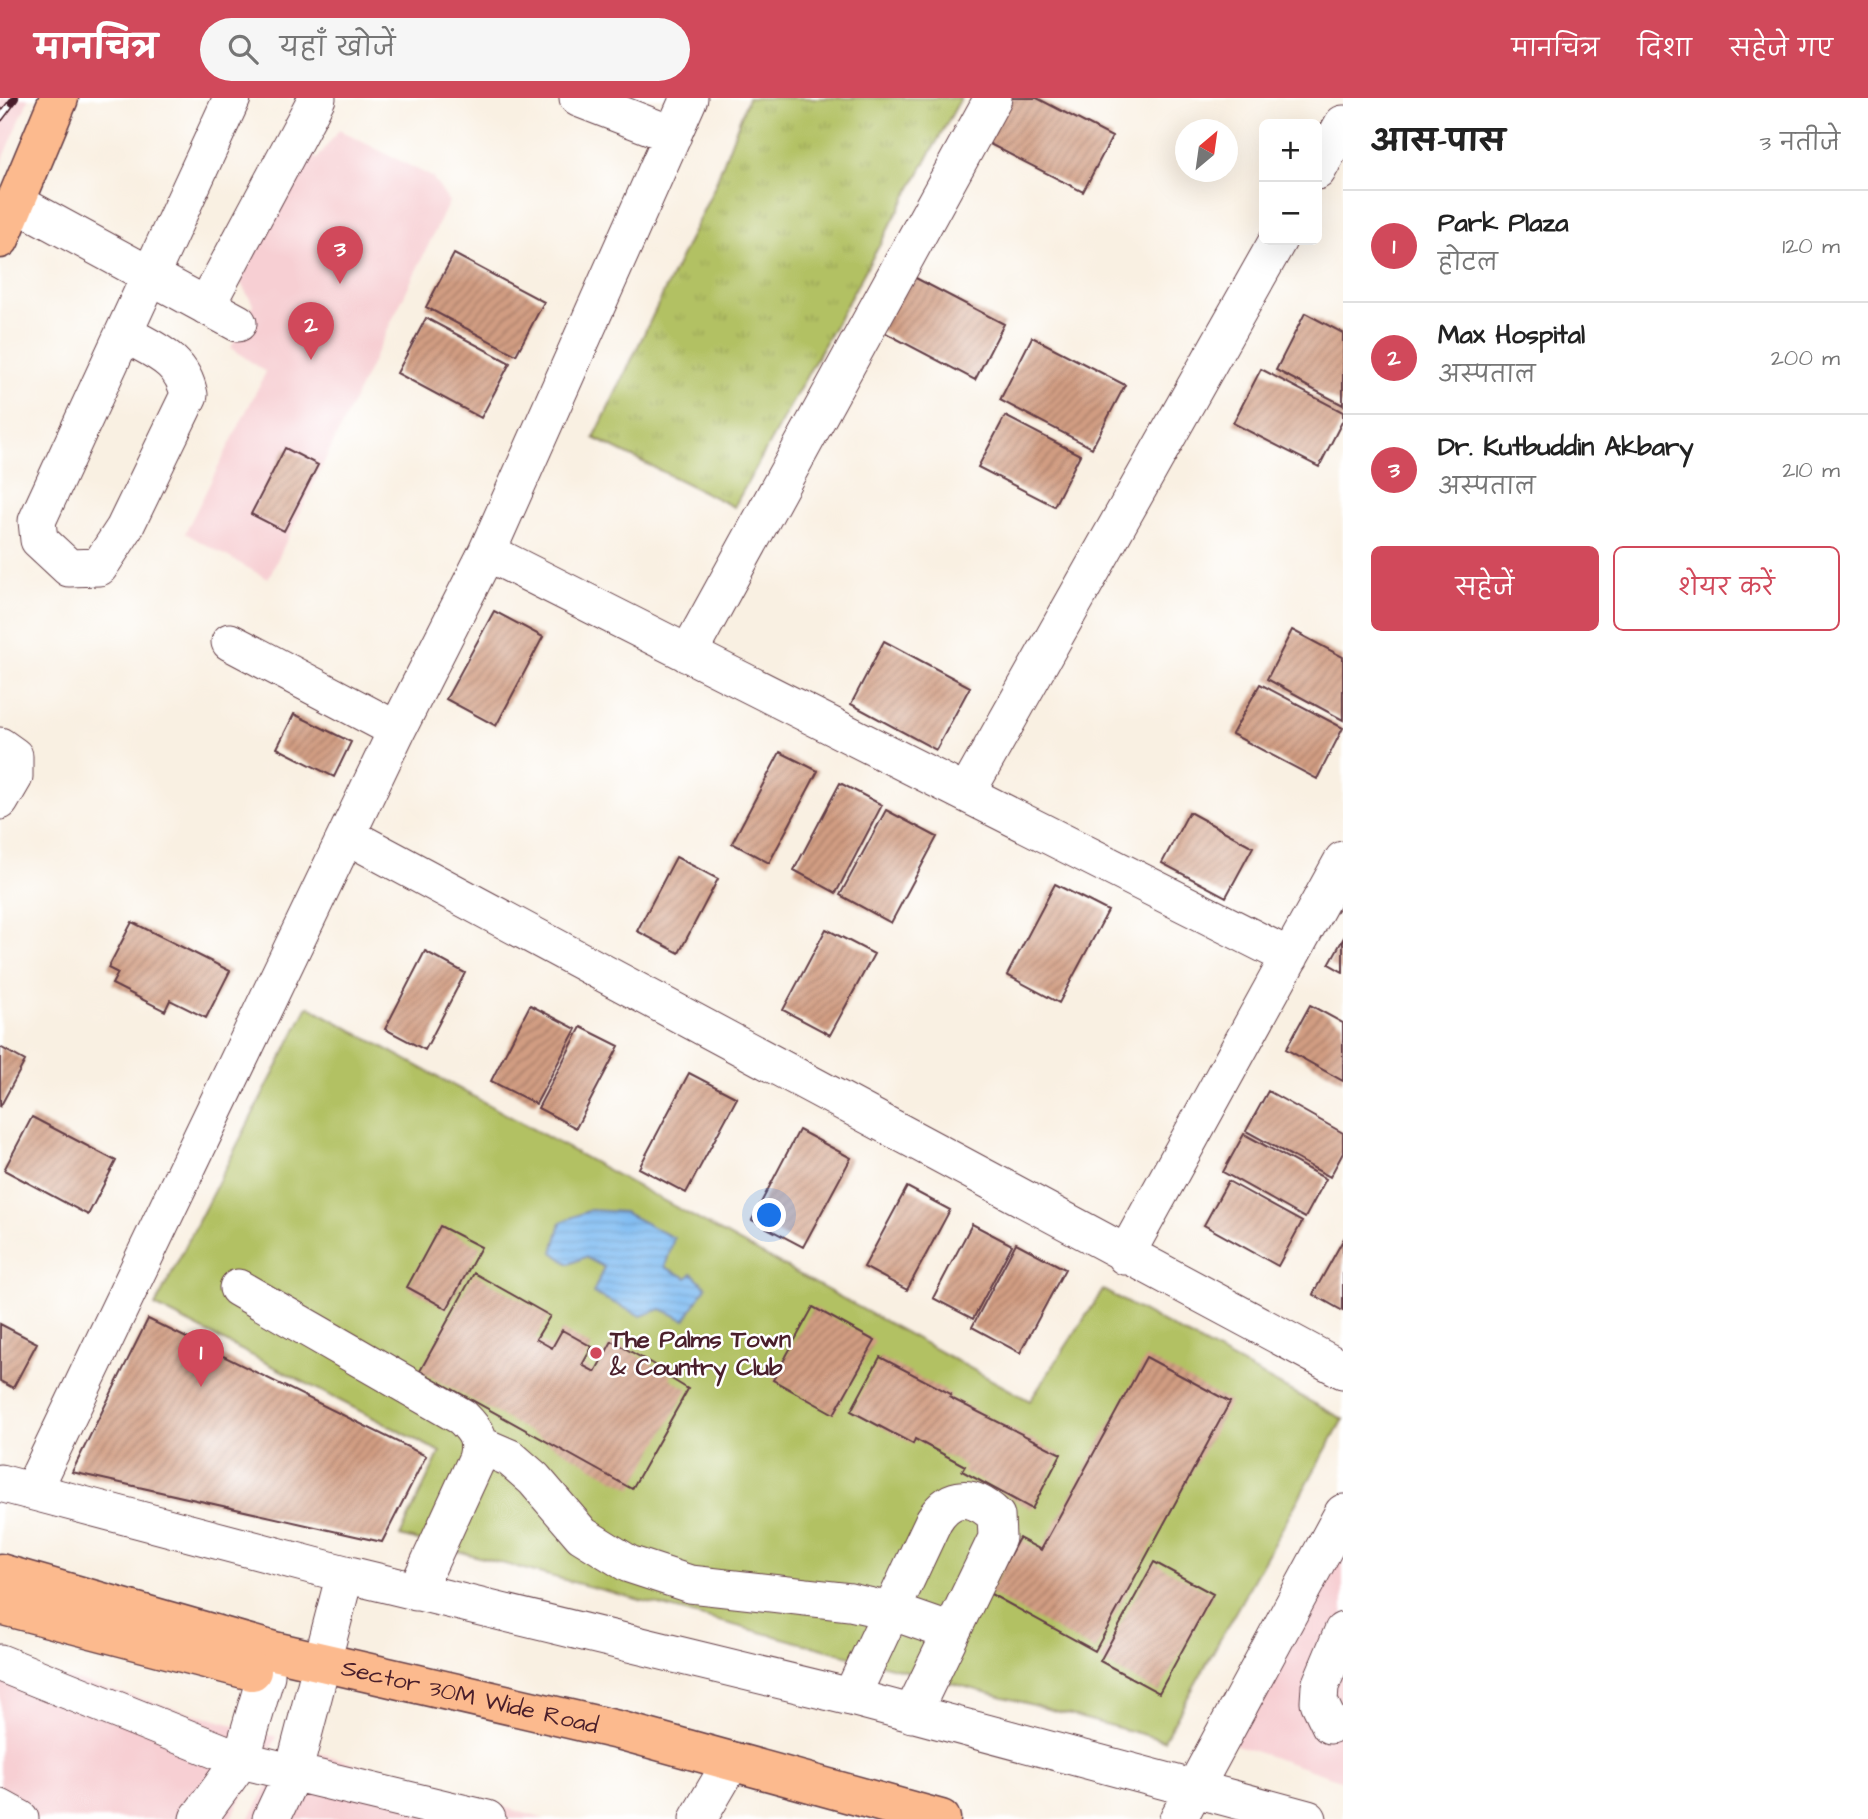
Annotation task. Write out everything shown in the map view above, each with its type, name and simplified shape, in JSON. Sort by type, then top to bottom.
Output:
[{"type":"main road","points":[[0,239],[59,98]]},
{"type":"main road","name":"Sector 30M Wide Road","points":[[0,1573],[270,1663],[322,1662],[622,1731],[941,1819]]},
{"type":"main road","points":[[0,1605],[270,1663]]},
{"type":"street","points":[[124,333],[175,363],[185,376],[189,395],[124,530],[99,567],[69,568],[39,540],[37,521],[232,98]]},
{"type":"street","points":[[206,306],[317,98]]},
{"type":"street","points":[[578,98],[674,135]]},
{"type":"street","points":[[689,98],[486,552],[397,730],[348,836],[16,1487],[416,1591],[851,1697],[912,1714],[1185,1805],[1308,1819]]},
{"type":"street","points":[[688,654],[993,98]]},
{"type":"street","points":[[1322,162],[1343,124]]},
{"type":"street","points":[[15,202],[238,323]]},
{"type":"street","points":[[967,792],[1275,245]]},
{"type":"street","points":[[486,552],[1290,957]]},
{"type":"street","points":[[230,642],[397,730]]},
{"type":"street","points":[[0,746],[14,756],[16,768],[0,801]]},
{"type":"street","points":[[348,836],[1343,1370]]},
{"type":"street","points":[[1125,1255],[1343,860]]},
{"type":"street","points":[[238,1288],[462,1417],[475,1430],[480,1445],[416,1591]]},
{"type":"street","points":[[480,1445],[510,1458],[534,1479],[582,1535],[629,1564],[690,1584],[850,1602],[891,1611],[951,1632]]},
{"type":"street","points":[[851,1697],[943,1505],[954,1499],[987,1508],[996,1516],[997,1538],[912,1714]]},
{"type":"street","points":[[1185,1805],[1343,1513]]},
{"type":"street","points":[[271,1819],[294,1770],[345,1573]]},
{"type":"street","points":[[1330,1725],[1320,1702],[1320,1686],[1343,1630]]},
{"type":"street","points":[[0,1663],[241,1760],[294,1770],[487,1819]]},
{"type":"street","points":[[198,1819],[241,1760],[270,1663]]},
{"type":"street","points":[[698,1819],[732,1761]]},
{"type":"street","points":[[0,1808],[20,1819]]},
{"type":"shaded area","points":[[0,98],[29,98],[0,167]]},
{"type":"shaded area","points":[[339,130],[432,177],[449,202],[268,579],[185,533],[266,372],[231,348],[253,304],[240,282],[305,149],[317,159]]},
{"type":"shaded area","points":[[1343,1550],[1343,1781],[1233,1744]]},
{"type":"shaded area","points":[[0,1659],[277,1737],[230,1819],[0,1819]]},
{"type":"shaded area","points":[[292,1745],[544,1819],[249,1819]]},
{"type":"green space","points":[[748,98],[961,98],[734,507],[594,438],[713,190]]},
{"type":"green space","name":"The Palms Town & Country Club","points":[[308,1006],[1030,1401],[1103,1290],[1343,1419],[1164,1740],[400,1536],[440,1452],[155,1306]]},
{"type":"water","points":[[590,1210],[624,1212],[674,1238],[665,1267],[687,1278],[692,1273],[706,1287],[685,1320],[661,1309],[641,1316],[593,1293],[604,1267],[585,1257],[569,1264],[553,1252],[561,1222]]},
{"type":"building","points":[[1009,98],[1037,98],[1112,137],[1083,192],[986,142]]},
{"type":"building","points":[[454,254],[544,302],[516,355],[426,307]]},
{"type":"building","points":[[908,274],[1004,324],[975,380],[880,330]]},
{"type":"building","points":[[1305,313],[1343,333],[1343,405],[1276,370]]},
{"type":"building","points":[[426,318],[510,363],[481,418],[397,373]]},
{"type":"building","points":[[1032,337],[1125,385],[1092,448],[1000,400]]},
{"type":"building","points":[[1261,369],[1343,412],[1343,420],[1319,467],[1233,423]]},
{"type":"building","points":[[1005,416],[1080,455],[1054,506],[978,467]]},
{"type":"building","points":[[285,448],[318,465],[284,531],[251,514]]},
{"type":"building","points":[[494,611],[543,637],[496,726],[446,699]]},
{"type":"building","points":[[1292,630],[1343,657],[1343,720],[1267,679]]},
{"type":"building","points":[[884,641],[970,687],[936,750],[851,704]]},
{"type":"building","points":[[1260,684],[1343,728],[1317,779],[1232,734]]},
{"type":"building","points":[[294,714],[351,742],[334,777],[277,748]]},
{"type":"building","points":[[780,752],[818,771],[769,863],[732,843]]},
{"type":"building","points":[[840,783],[882,805],[836,893],[794,870]]},
{"type":"building","points":[[886,810],[937,837],[891,923],[840,895]]},
{"type":"building","points":[[1189,812],[1253,847],[1226,897],[1162,863]]},
{"type":"building","points":[[676,857],[718,879],[679,953],[637,931]]},
{"type":"building","points":[[1055,884],[1108,911],[1059,1003],[1007,975]]},
{"type":"building","points":[[132,922],[230,971],[206,1018],[170,1000],[165,1011],[112,984],[118,973],[108,968]]},
{"type":"building","points":[[826,929],[874,954],[830,1035],[783,1010]]},
{"type":"building","points":[[1343,939],[1343,972],[1329,964]]},
{"type":"building","points":[[425,951],[465,973],[425,1050],[385,1029]]},
{"type":"building","points":[[530,1005],[576,1029],[536,1104],[491,1081]]},
{"type":"building","points":[[1310,1005],[1343,1023],[1343,1081],[1286,1049]]},
{"type":"building","points":[[581,1027],[619,1046],[576,1128],[538,1108]]},
{"type":"building","points":[[0,1047],[25,1061],[0,1107]]},
{"type":"building","points":[[689,1073],[737,1098],[686,1193],[639,1168]]},
{"type":"building","points":[[1268,1091],[1343,1133],[1343,1153],[1330,1177],[1246,1131]]},
{"type":"building","points":[[32,1117],[116,1161],[88,1215],[4,1170]]},
{"type":"building","points":[[799,1130],[851,1158],[803,1247],[752,1220]]},
{"type":"building","points":[[1244,1134],[1326,1179],[1305,1218],[1223,1172]]},
{"type":"building","points":[[1228,1181],[1302,1222],[1278,1266],[1204,1225]]},
{"type":"building","points":[[907,1187],[950,1210],[907,1290],[864,1267]]},
{"type":"building","points":[[972,1224],[1012,1245],[973,1319],[933,1298]]},
{"type":"building","points":[[440,1226],[481,1247],[447,1309],[407,1287]]},
{"type":"building","points":[[1343,1240],[1343,1311],[1313,1294]]},
{"type":"building","points":[[1016,1243],[1065,1269],[1020,1353],[972,1327]]},
{"type":"building","points":[[474,1273],[550,1316],[536,1339],[552,1348],[562,1330],[592,1347],[582,1365],[595,1372],[612,1341],[672,1375],[670,1378],[688,1389],[632,1489],[420,1371]]},
{"type":"building","points":[[813,1307],[875,1341],[834,1414],[773,1380]]},
{"type":"building","points":[[148,1319],[426,1456],[382,1542],[72,1472]]},
{"type":"building","points":[[0,1324],[37,1343],[13,1388],[0,1381]]},
{"type":"building","points":[[880,1357],[951,1394],[949,1397],[1061,1454],[1032,1509],[962,1471],[965,1466],[915,1439],[913,1444],[851,1411]]},
{"type":"building","points":[[1146,1357],[1230,1402],[1095,1651],[989,1593],[1019,1538],[1041,1550]]},
{"type":"building","points":[[1154,1562],[1213,1594],[1159,1693],[1100,1661]]},
{"type":"railway","points":[[0,118],[15,98]]},
{"type":"place","name":"Dr. Kutbuddin Akbary","points":[[340,284]]},
{"type":"place","name":"Max Hospital","points":[[311,360]]},
{"type":"place","name":"The Palms Town & Country Club","points":[[596,1353]]},
{"type":"place","name":"Park Plaza","points":[[201,1387]]}]
